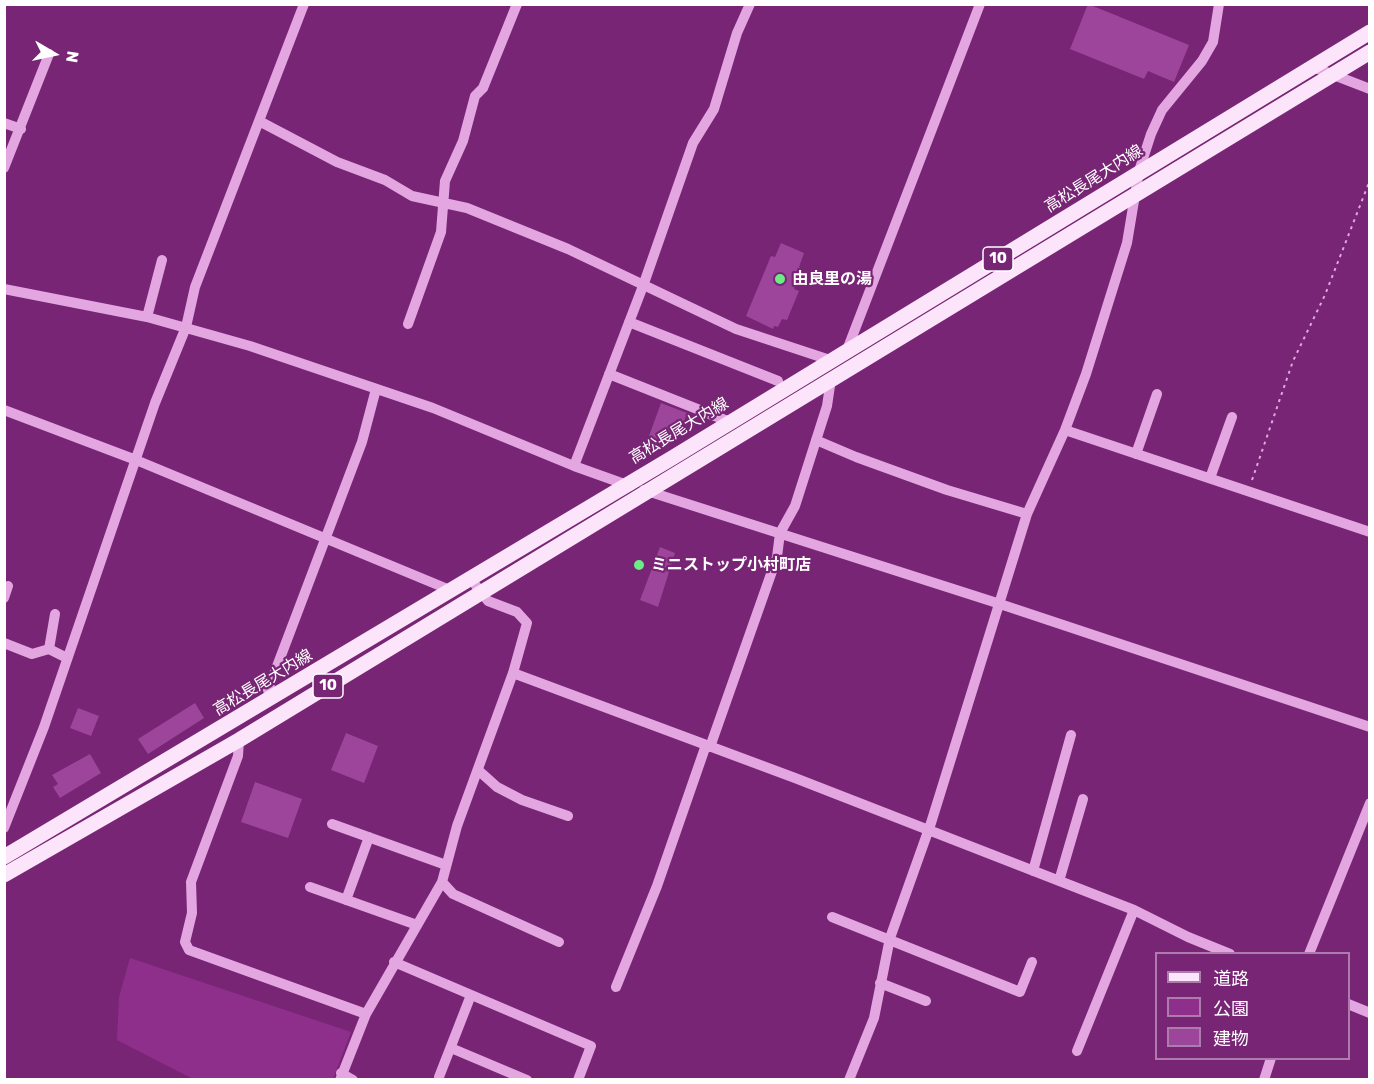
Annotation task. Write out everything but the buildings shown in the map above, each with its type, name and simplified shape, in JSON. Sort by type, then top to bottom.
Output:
[{"type":"main road","name":"高松長尾大内線","points":[[4,857],[730,422],[1370,32]]},
{"type":"main road","name":"高松長尾大内線","points":[[4,876],[239,741],[1370,52]]},
{"type":"street","points":[[4,828],[186,327],[195,287],[303,4]]},
{"type":"street","points":[[408,324],[441,232],[444,180],[463,141],[475,96],[483,88],[518,4]]},
{"type":"street","points":[[574,466],[643,286],[693,143],[714,109],[737,33],[750,4]]},
{"type":"street","points":[[847,350],[980,4]]},
{"type":"street","points":[[849,1080],[874,1018],[890,938],[928,831],[997,603],[1027,514],[1065,430],[1086,374],[1127,243],[1139,171],[1162,110],[1202,61],[1213,42],[1218,4]]},
{"type":"street","points":[[4,168],[49,54]]},
{"type":"street","points":[[1313,67],[1370,89]]},
{"type":"street","points":[[259,121],[316,152],[385,180],[412,196],[467,208],[568,249],[736,328],[830,360]]},
{"type":"street","points":[[4,123],[21,129]]},
{"type":"street","points":[[147,317],[162,260]]},
{"type":"street","points":[[4,290],[147,317],[186,327],[433,408],[574,466],[648,492],[997,603],[1370,727]]},
{"type":"street","points":[[629,322],[778,381]]},
{"type":"street","points":[[609,374],[730,422]]},
{"type":"street","points":[[616,987],[657,886],[777,557],[780,534],[795,506],[827,406],[831,379]]},
{"type":"street","points":[[271,699],[268,690],[362,442],[376,389]]},
{"type":"street","points":[[1136,454],[1157,394]]},
{"type":"street","points":[[4,410],[136,460],[450,590]]},
{"type":"street","points":[[1210,478],[1232,417]]},
{"type":"street","points":[[1065,430],[1370,532]]},
{"type":"street","points":[[816,440],[947,490],[1027,514]]},
{"type":"street","points":[[353,1080],[340,1076],[366,1014],[442,882],[457,826],[513,673],[527,623],[517,612],[488,601],[470,578]]},
{"type":"street","points":[[4,598],[9,586]]},
{"type":"street","points":[[49,649],[55,614]]},
{"type":"street","points":[[4,643],[32,654],[49,649],[67,658]]},
{"type":"street","points":[[513,673],[1134,910],[1188,937],[1225,952]]},
{"type":"street","points":[[1033,871],[1071,735]]},
{"type":"street","points":[[239,741],[238,756],[191,882],[192,913],[185,942],[189,950],[366,1014]]},
{"type":"street","points":[[478,770],[497,787],[522,800],[568,816]]},
{"type":"street","points":[[1059,881],[1083,799]]},
{"type":"street","points":[[1311,952],[1369,805]]},
{"type":"street","points":[[332,824],[446,865]]},
{"type":"street","points":[[346,900],[369,837]]},
{"type":"street","points":[[442,882],[453,894],[559,942]]},
{"type":"street","points":[[310,887],[417,925]]},
{"type":"street","points":[[1077,1051],[1134,910]]},
{"type":"street","points":[[832,917],[890,938],[1020,992],[1032,962]]},
{"type":"street","points":[[394,962],[591,1046],[578,1080]]},
{"type":"street","points":[[880,983],[926,1001]]},
{"type":"street","points":[[439,1077],[471,995]]},
{"type":"street","points":[[1350,1005],[1370,1013]]},
{"type":"street","points":[[450,1048],[509,1076],[526,1080]]},
{"type":"street","points":[[1264,1080],[1271,1060]]},
{"type":"path","points":[[1248,491],[1272,430],[1293,361],[1325,295],[1370,180]]},
{"type":"green space","points":[[130,958],[351,1032],[333,1079],[193,1079],[117,1040],[119,997]]},
{"type":"place","name":"由良里の湯","points":[[780,279]]},
{"type":"place","name":"ミニストップ小村町店","points":[[639,565]]}]
